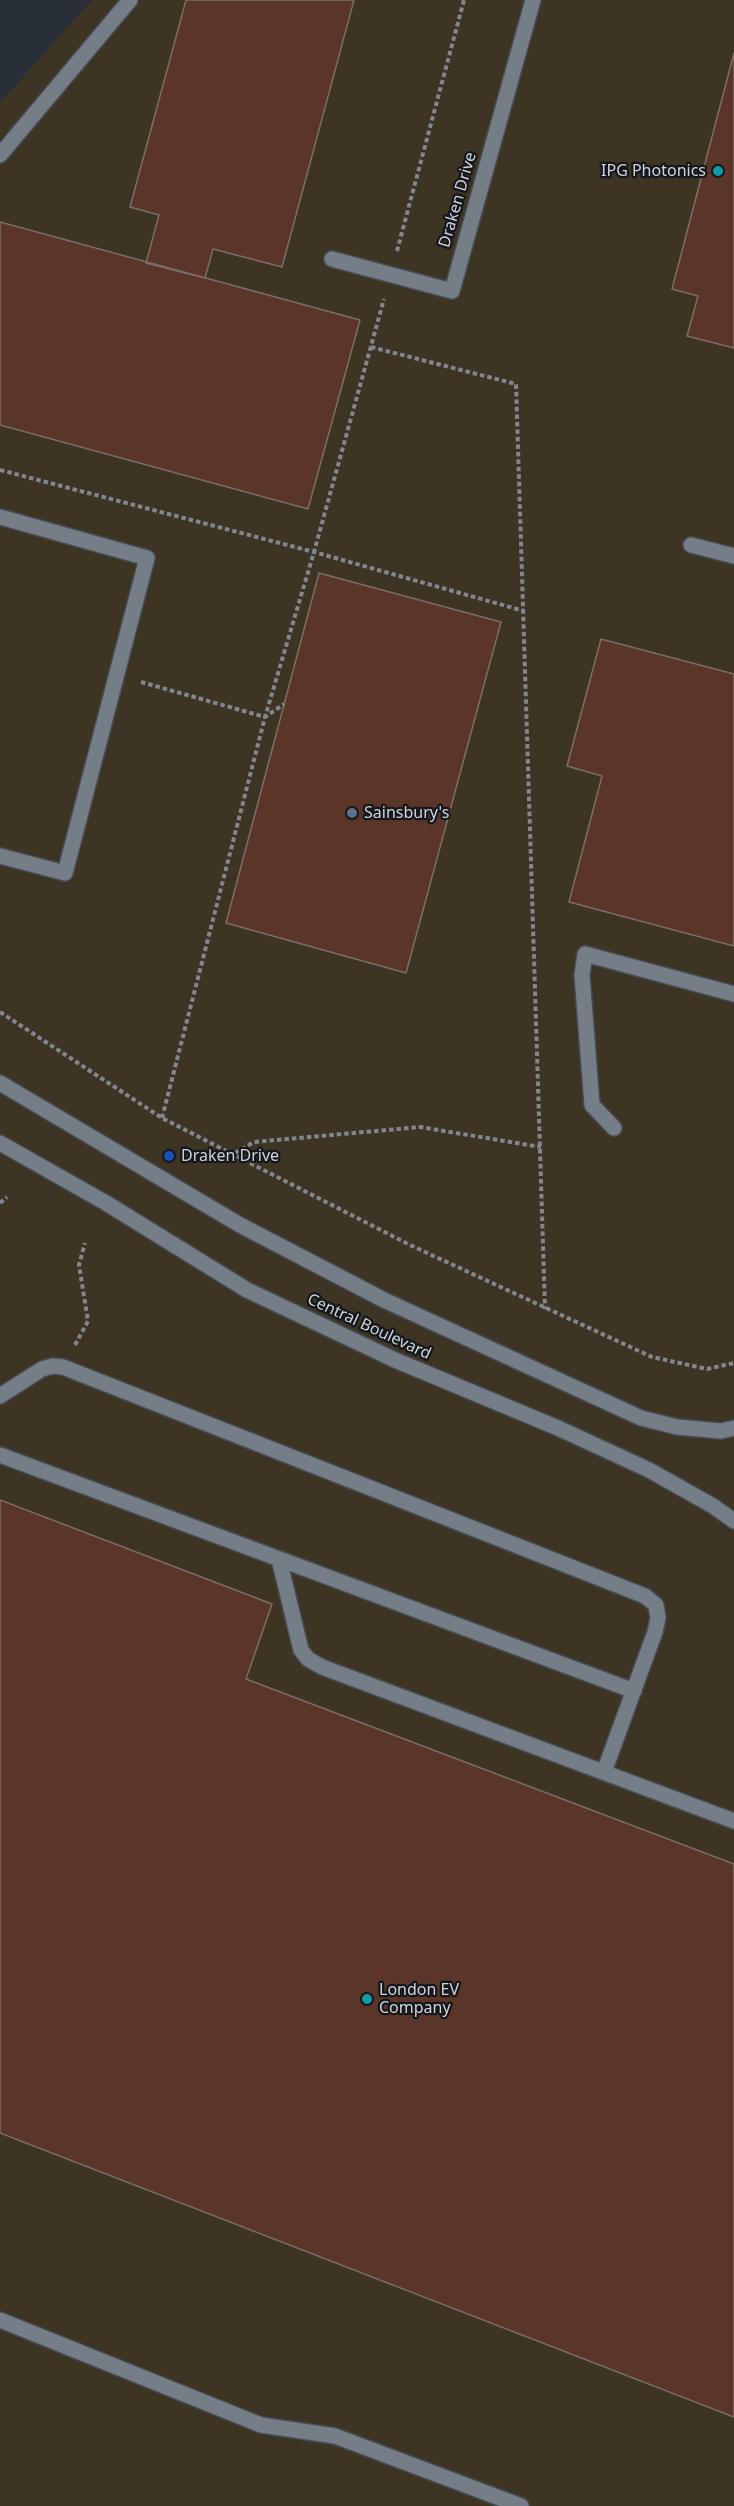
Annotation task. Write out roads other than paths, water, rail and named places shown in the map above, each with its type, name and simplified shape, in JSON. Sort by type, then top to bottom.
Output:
[{"type":"street","points":[[0,155],[130,0]]},
{"type":"street","name":"Draken Drive","points":[[332,259],[452,291],[533,0]]},
{"type":"street","points":[[0,517],[147,558],[64,873],[0,856]]},
{"type":"street","points":[[691,545],[734,556]]},
{"type":"street","points":[[614,1128],[592,1105],[582,975],[585,954],[734,994]]},
{"type":"street","name":"Central Boulevard","points":[[0,1083],[240,1225],[384,1300],[641,1418],[677,1427],[721,1431],[734,1428]]},
{"type":"street","name":"Central Boulevard","points":[[0,1143],[106,1203],[247,1290],[395,1360],[558,1428],[639,1465],[713,1506],[734,1521]]},
{"type":"street","points":[[0,1396],[42,1369],[63,1366],[645,1596],[656,1605],[658,1618],[604,1772]]},
{"type":"street","points":[[0,1455],[633,1690]]},
{"type":"street","points":[[279,1559],[301,1650],[308,1659],[322,1667],[604,1772],[732,1815]]},
{"type":"street","points":[[0,2320],[261,2425],[335,2436],[521,2506]]},
{"type":"place","name":"IPG Photonics","points":[[718,171]]},
{"type":"place","name":"Sainsbury's","points":[[352,813]]},
{"type":"place","name":"Draken Drive","points":[[169,1156]]},
{"type":"place","name":"London EV Company","points":[[367,1999]]}]
